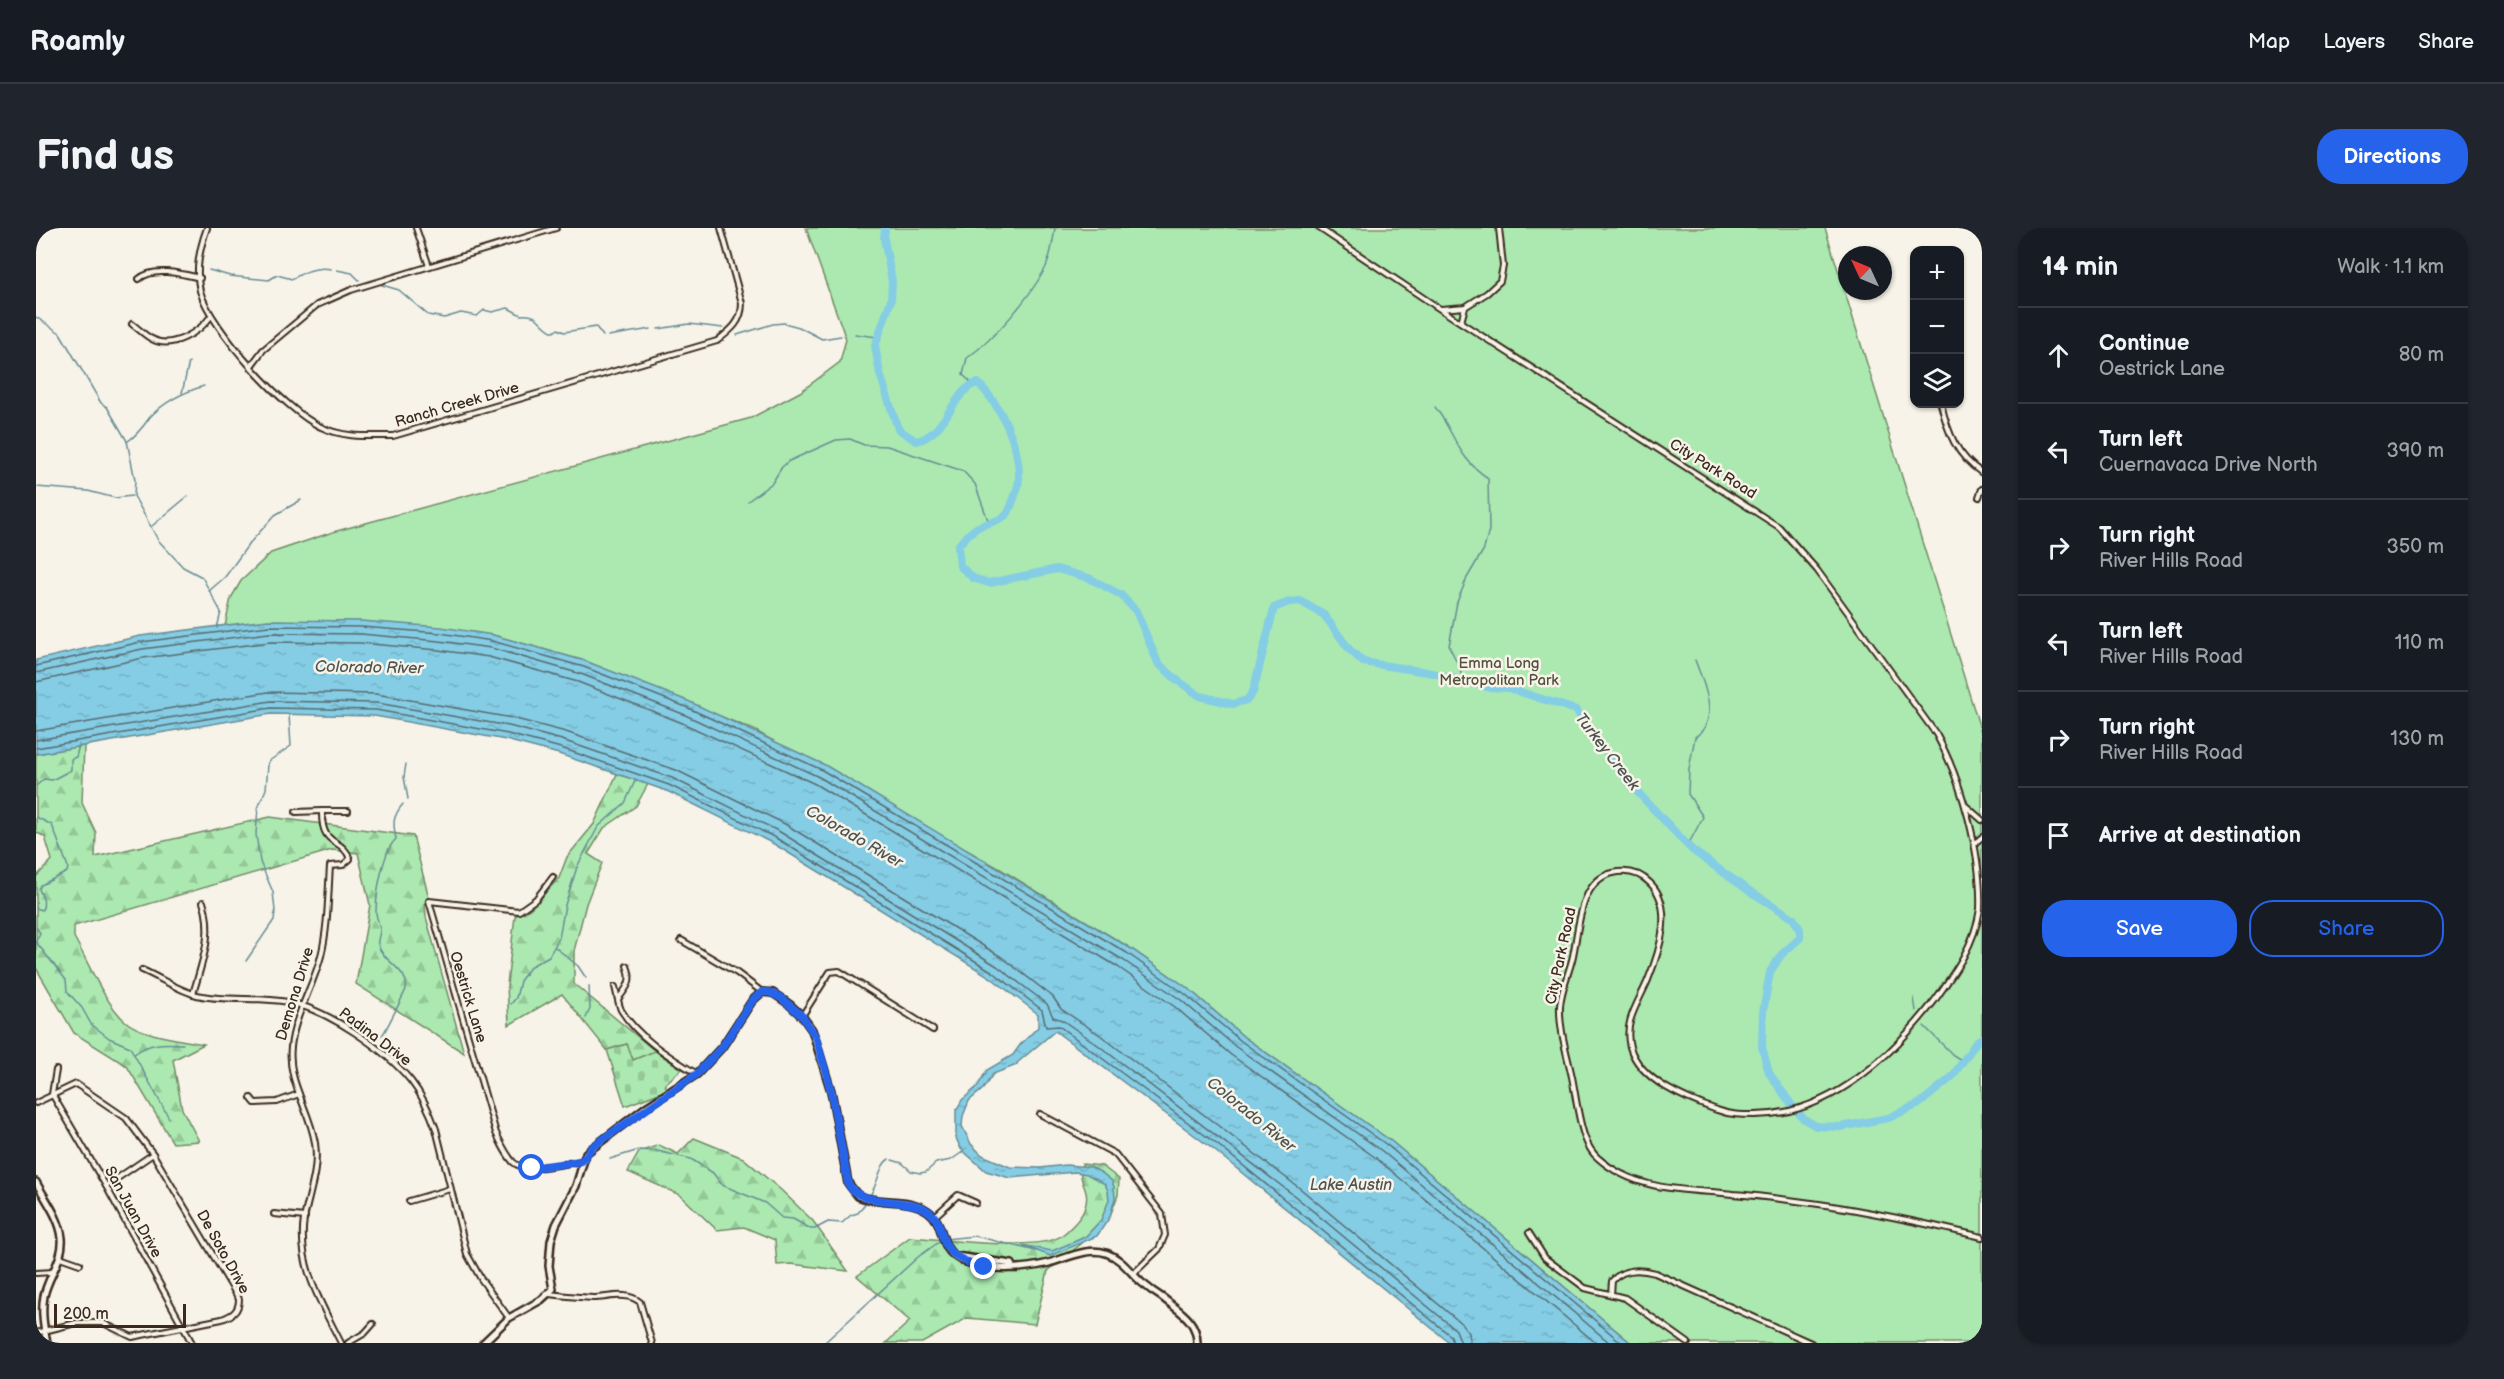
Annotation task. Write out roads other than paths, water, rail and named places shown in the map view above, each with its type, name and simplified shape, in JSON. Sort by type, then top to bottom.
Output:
[{"type":"street","name":"Ranch Creek Drive","points":[[207,228],[198,255],[200,291],[211,315],[251,366],[295,410],[319,427],[343,435],[393,436],[717,341],[730,331],[742,314],[742,303],[721,228]]},
{"type":"street","points":[[416,228],[429,266]]},
{"type":"street","points":[[251,366],[263,350],[316,305],[351,290],[556,228]]},
{"type":"street","name":"City Park Road","points":[[1319,228],[1461,323],[1759,512],[1784,531],[1817,570],[1936,735],[1966,805],[1975,843],[1981,885],[1980,909],[1974,935],[1955,971],[1921,1018],[1890,1053],[1856,1079],[1793,1112],[1771,1115],[1723,1113],[1675,1091],[1648,1074],[1638,1064],[1630,1048],[1629,1026],[1656,956],[1663,924],[1662,903],[1658,892],[1640,875],[1614,872],[1602,877],[1593,886],[1584,902],[1560,1007],[1562,1030],[1583,1130],[1589,1147],[1597,1157],[1625,1175],[1651,1186],[1765,1196],[1825,1205],[1894,1217],[1982,1237]]},
{"type":"street","points":[[1440,309],[1465,307],[1487,293],[1502,277],[1499,228]]},
{"type":"street","points":[[139,279],[151,272],[185,274],[200,278]]},
{"type":"street","points":[[1461,323],[1465,307]]},
{"type":"street","points":[[132,324],[152,340],[167,342],[192,333],[206,323],[211,315]]},
{"type":"street","points":[[1942,408],[1953,445],[1982,473]]},
{"type":"street","points":[[1979,497],[1982,489]]},
{"type":"street","points":[[1966,805],[1982,820]]},
{"type":"street","points":[[296,812],[348,811]]},
{"type":"street","name":"Demona Drive","points":[[322,812],[322,827],[326,837],[347,852],[350,859],[343,865],[330,866],[321,954],[291,1048],[291,1068],[311,1129],[316,1154],[303,1242],[309,1277],[341,1343]]},
{"type":"street","points":[[1975,843],[1982,837]]},
{"type":"street","name":"Oestrick Lane","points":[[553,877],[536,899],[519,911],[429,902],[493,1122],[504,1150],[514,1164],[532,1168],[582,1161]]},
{"type":"street","points":[[193,994],[208,934],[203,902]]},
{"type":"street","points":[[681,940],[737,973],[762,992],[780,997],[802,1016],[812,1030],[823,1061],[850,1187],[863,1198],[908,1203],[926,1209],[934,1217],[944,1244],[954,1256],[1023,1266],[1046,1264],[1094,1251],[1113,1256],[1191,1322],[1195,1329],[1197,1343]]},
{"type":"street","points":[[618,999],[627,988],[631,976],[627,966]]},
{"type":"street","name":"Padina Drive","points":[[142,970],[193,994],[286,1002],[303,1006],[343,1025],[395,1065],[424,1100],[433,1120],[467,1254],[508,1318]]},
{"type":"street","points":[[802,1016],[830,972],[839,971],[933,1030]]},
{"type":"street","points":[[615,987],[620,1009],[633,1024],[655,1046],[697,1074]]},
{"type":"street","points":[[483,1343],[508,1318],[549,1294],[554,1284],[549,1266],[551,1241],[556,1225],[576,1186],[582,1161],[592,1147],[697,1074],[722,1047],[752,1001],[762,992]]},
{"type":"street","points":[[52,1094],[56,1070]]},
{"type":"street","name":"De Soto Drive","points":[[36,1103],[76,1084],[126,1118],[153,1154],[239,1299],[238,1308],[228,1316],[132,1336],[103,1323],[76,1323],[36,1333]]},
{"type":"street","name":"San Juan Drive","points":[[52,1094],[106,1186],[192,1343]]},
{"type":"street","points":[[251,1098],[255,1103],[264,1104],[299,1094]]},
{"type":"street","points":[[1040,1114],[1115,1154],[1135,1176],[1162,1214],[1165,1235],[1159,1249],[1133,1274]]},
{"type":"street","points":[[106,1186],[153,1154]]},
{"type":"street","points":[[36,1182],[60,1229],[62,1247],[44,1295],[47,1343]]},
{"type":"street","points":[[409,1201],[450,1189]]},
{"type":"street","points":[[934,1217],[958,1195],[976,1203]]},
{"type":"street","points":[[274,1214],[305,1217]]},
{"type":"street","points":[[1529,1233],[1553,1265],[1585,1288],[1629,1300],[1688,1343]]},
{"type":"street","points":[[60,1257],[80,1264]]},
{"type":"street","points":[[1611,1294],[1612,1281],[1622,1274],[1634,1270],[1655,1272],[1811,1343]]},
{"type":"street","points":[[36,1273],[53,1272]]},
{"type":"street","points":[[549,1294],[595,1298],[619,1296],[635,1298],[640,1302],[652,1343]]},
{"type":"street","points":[[348,1343],[365,1333],[373,1324]]},
{"type":"water","name":"Lake Austin","points":[[268,620],[361,621],[441,627],[493,635],[585,661],[688,701],[825,765],[1130,948],[1189,989],[1244,1037],[1391,1141],[1631,1343],[1450,1343],[1214,1150],[1055,1031],[1017,1065],[993,1074],[983,1089],[969,1101],[962,1126],[971,1144],[982,1155],[1010,1167],[1040,1168],[1066,1165],[1091,1167],[1112,1181],[1115,1198],[1110,1217],[1097,1236],[1050,1256],[1022,1245],[1052,1251],[1085,1237],[1101,1220],[1109,1200],[1105,1184],[1087,1174],[1075,1172],[1010,1178],[986,1171],[961,1149],[956,1138],[956,1111],[962,1100],[977,1087],[987,1070],[1013,1055],[1038,1027],[1038,1014],[990,977],[774,844],[667,791],[559,754],[506,740],[375,716],[271,714],[36,754],[36,660],[140,636]]},
{"type":"waterway","name":"Turkey Creek","points":[[885,228],[884,239],[892,281],[891,300],[875,346],[880,374],[898,429],[916,441],[927,437],[943,421],[962,393],[978,383],[1001,413],[1016,450],[1019,482],[1008,513],[978,527],[958,546],[960,566],[973,578],[989,583],[1057,569],[1089,578],[1121,595],[1136,611],[1158,663],[1177,680],[1200,696],[1233,704],[1247,700],[1253,692],[1274,608],[1289,602],[1300,601],[1324,615],[1349,649],[1363,662],[1433,673],[1487,687],[1508,688],[1576,710],[1630,784],[1692,850],[1748,890],[1793,918],[1800,929],[1800,938],[1781,955],[1770,972],[1763,1012],[1762,1047],[1769,1073],[1794,1108],[1804,1119],[1816,1126],[1841,1127],[1888,1118],[1919,1104],[1952,1077],[1977,1041],[1982,1038]]},
{"type":"waterway","points":[[973,384],[963,375],[967,358],[1000,329],[1038,281],[1049,259],[1055,228]]},
{"type":"waterway","points":[[209,270],[230,276],[269,280],[277,275],[292,279],[311,270],[331,269]]},
{"type":"waterway","points":[[337,270],[352,273],[359,280]]},
{"type":"waterway","points":[[382,285],[399,290],[428,315],[444,318],[461,313],[477,316],[484,310],[492,312],[508,308],[521,315],[533,316],[554,332],[558,329],[564,332],[596,327],[603,336]]},
{"type":"waterway","points":[[36,317],[60,333],[101,403],[107,407],[127,441],[135,480],[134,496],[158,540],[183,567],[202,577],[221,612],[217,628]]},
{"type":"waterway","points":[[737,335],[784,323],[799,327],[822,339],[841,336]]},
{"type":"waterway","points":[[658,329],[689,324],[723,328]]},
{"type":"waterway","points":[[608,336],[651,329]]},
{"type":"waterway","points":[[855,334],[877,337]]},
{"type":"waterway","points":[[182,393],[189,362]]},
{"type":"waterway","points":[[127,442],[162,406],[182,394],[204,386]]},
{"type":"waterway","points":[[1435,407],[1469,462],[1488,478],[1489,530],[1484,549],[1467,578],[1457,602],[1449,646],[1460,668],[1462,681]]},
{"type":"waterway","points":[[748,501],[772,483],[782,467],[789,461],[836,440],[850,439],[864,445],[887,446],[963,471],[975,484],[989,523]]},
{"type":"waterway","points":[[36,487],[88,491],[115,498],[132,496]]},
{"type":"waterway","points":[[152,526],[188,496]]},
{"type":"waterway","points":[[209,591],[225,577],[248,545],[275,515],[301,500]]},
{"type":"waterway","points":[[1688,845],[1703,817],[1688,794],[1689,769],[1695,737],[1703,730],[1709,711],[1706,690],[1695,660]]},
{"type":"waterway","points":[[246,961],[274,920],[273,892],[260,862],[256,834],[258,808],[266,789],[269,761],[291,746],[289,715]]},
{"type":"waterway","points":[[36,786],[44,779],[52,780],[71,770],[71,759],[76,757],[79,745]]},
{"type":"waterway","points":[[406,764],[404,777],[408,799]]},
{"type":"waterway","points":[[511,1004],[516,998],[520,981],[531,966],[549,956],[559,938],[565,905],[577,867],[598,827],[625,803],[636,779]]},
{"type":"waterway","points":[[372,1043],[385,1032],[406,989],[404,976],[380,950],[378,942],[380,928],[376,912],[384,863],[396,839],[395,817],[403,804]]},
{"type":"waterway","points":[[36,817],[52,825],[68,867],[67,872],[41,885],[39,889],[44,904],[42,910],[36,908]]},
{"type":"waterway","points":[[36,927],[40,933],[36,941]]},
{"type":"waterway","points":[[36,942],[66,980],[67,991],[82,1008],[91,1024],[109,1038],[130,1047],[169,1118]]},
{"type":"waterway","points":[[555,947],[578,966],[586,978]]},
{"type":"waterway","points":[[586,1018],[590,1009],[589,986]]},
{"type":"waterway","points":[[1914,998],[1916,1011]]},
{"type":"waterway","points":[[1924,1026],[1953,1055],[1963,1061]]},
{"type":"waterway","points":[[134,1054],[152,1045],[183,1044]]},
{"type":"waterway","points":[[610,1159],[639,1150],[657,1151],[691,1159],[713,1173],[722,1185],[765,1203],[782,1218],[793,1219],[811,1229],[828,1222],[842,1223],[851,1215],[858,1213],[866,1202]]},
{"type":"waterway","points":[[892,1160],[902,1163],[911,1171],[920,1173],[926,1172],[936,1163],[951,1160],[964,1151]]},
{"type":"waterway","points":[[870,1195],[883,1166],[889,1159]]},
{"type":"waterway","points":[[945,1239],[975,1236],[1036,1251]]},
{"type":"waterway","points":[[824,1343],[918,1257],[939,1242]]},
{"type":"park label","name":"Emma Long Metropolitan Park","points":[[1499,672]]},
{"type":"water label","name":"Colorado River","points":[[369,668]]},
{"type":"water label","name":"Colorado River","points":[[854,837]]},
{"type":"water label","name":"Colorado River","points":[[1251,1115]]}]
